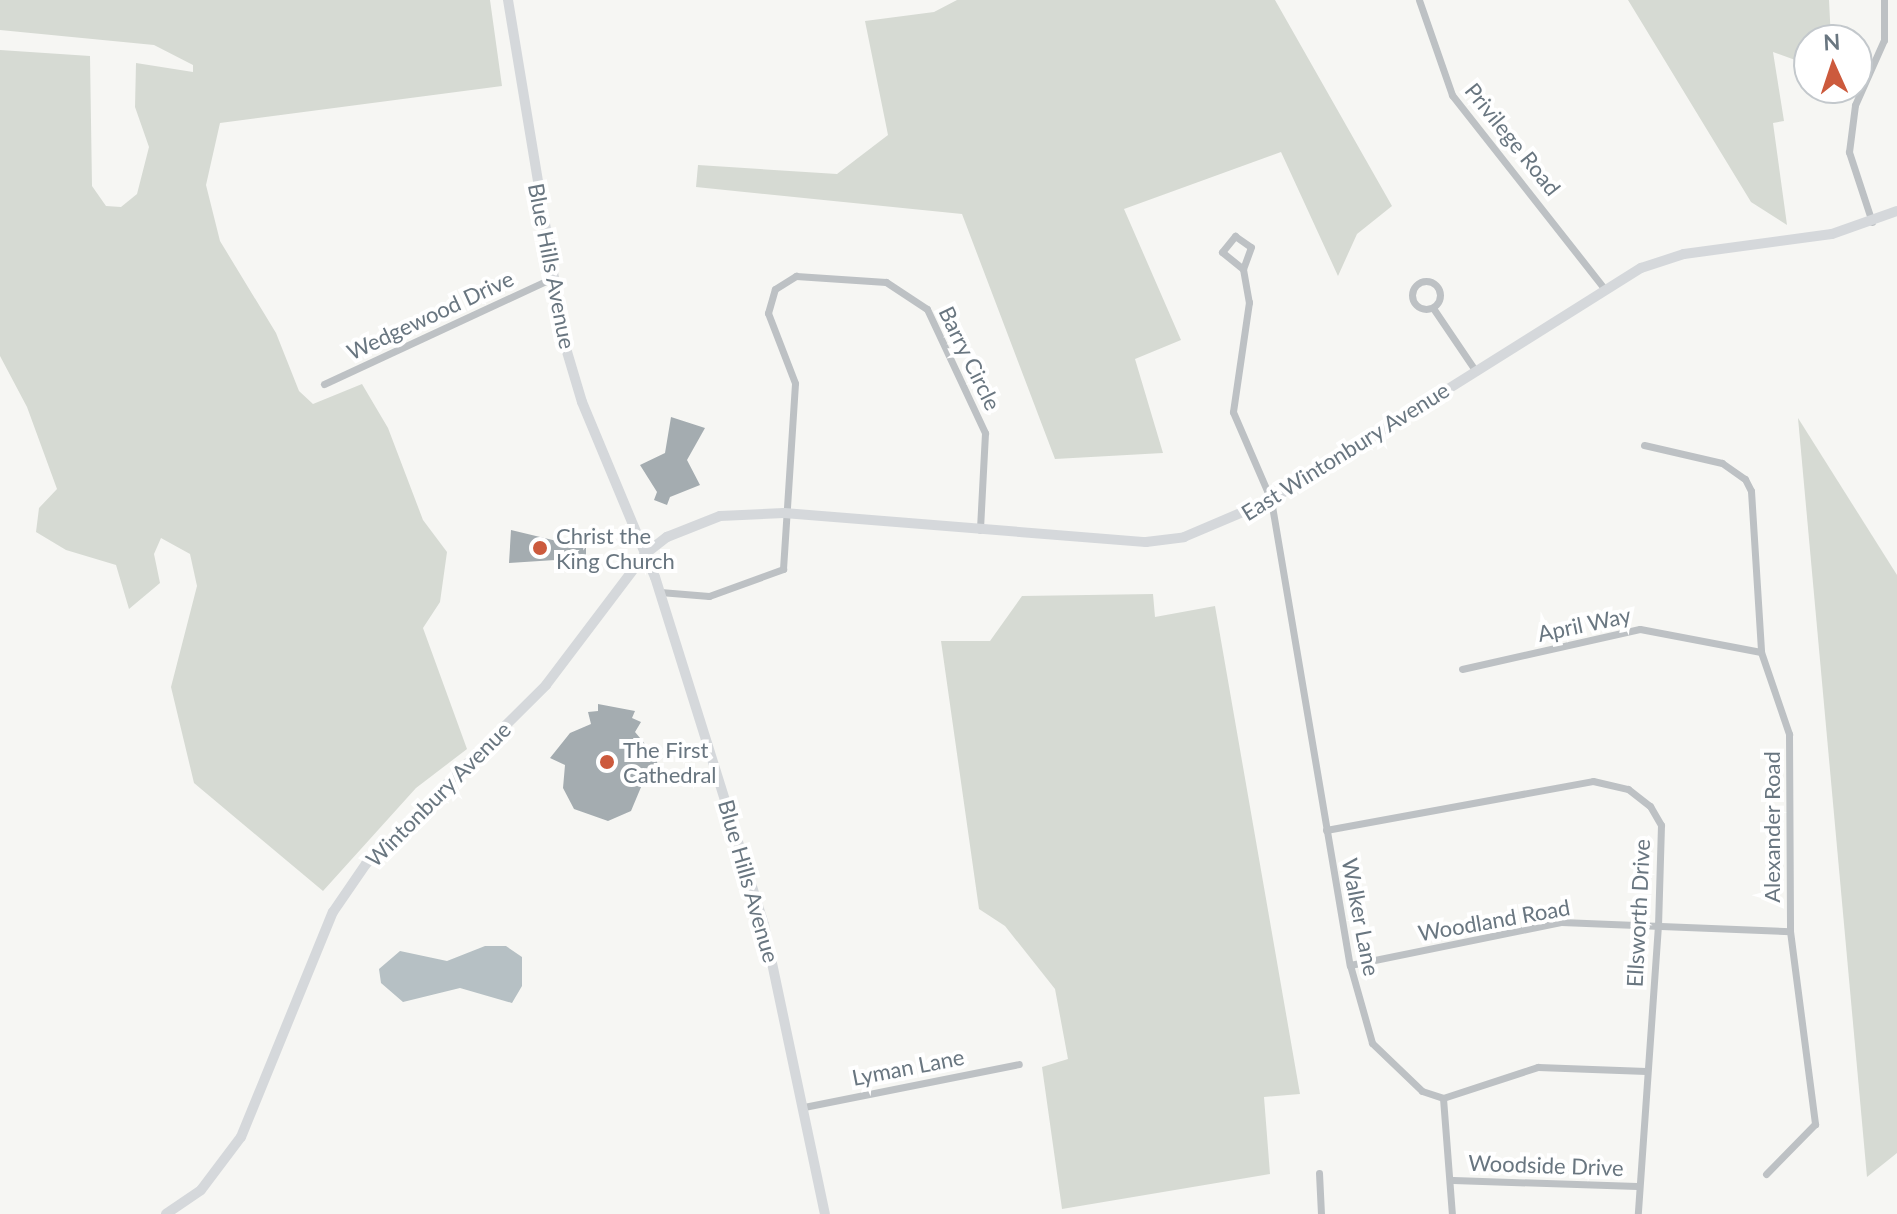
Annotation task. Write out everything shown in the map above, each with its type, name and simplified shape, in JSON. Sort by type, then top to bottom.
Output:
[{"type":"main road","name":"Blue Hills Avenue","points":[[508,0],[552,278],[582,402],[660,592],[764,925],[825,1214]]},
{"type":"main road","name":"East Wintonbury Avenue","points":[[645,554],[706,520],[784,513],[1146,542],[1211,528],[1271,500],[1604,288],[1684,254],[1797,241],[1872,222],[1897,211]]},
{"type":"main road","name":"Wintonbury Avenue","points":[[166,1214],[201,1190],[241,1137],[333,912],[366,864],[546,685],[645,554]]},
{"type":"street","name":"Privilege Road","points":[[1419,0],[1452,95],[1604,288]]},
{"type":"street","points":[[1872,222],[1853,175],[1850,128],[1884,40],[1884,0]]},
{"type":"street","name":"Walker Lane","points":[[1243,269],[1222,252],[1235,236],[1251,247],[1243,269],[1249,302],[1233,412],[1271,500],[1350,965],[1372,1043],[1412,1083],[1443,1098]]},
{"type":"street","name":"Barry Circle","points":[[784,513],[795,383],[769,325],[771,296],[782,282],[802,275],[878,281],[906,291],[927,309],[982,422],[986,448],[980,530]]},
{"type":"street","name":"Wedgewood Drive","points":[[324,384],[552,278]]},
{"type":"street","points":[[1433,308],[1439,288],[1420,282],[1413,301],[1433,308],[1475,370]]},
{"type":"street","name":"Alexander Road","points":[[1644,445],[1722,463],[1745,479],[1761,652],[1789,734],[1790,931],[1815,1124],[1766,1174]]},
{"type":"street","points":[[660,592],[709,596],[777,573],[786,560],[784,513]]},
{"type":"street","name":"April Way","points":[[1462,669],[1640,629],[1761,652]]},
{"type":"street","name":"Ellsworth Drive","points":[[1326,830],[1593,781],[1628,789],[1661,825],[1658,925],[1637,1186],[1638,1214]]},
{"type":"street","name":"Woodland Road","points":[[1350,965],[1561,922],[1790,931]]},
{"type":"street","name":"Lyman Lane","points":[[804,1107],[1019,1064]]},
{"type":"street","points":[[1452,1214],[1453,1180],[1443,1098],[1538,1067],[1646,1071]]},
{"type":"street","points":[[1319,1173],[1321,1214]]},
{"type":"street","name":"Woodside Drive","points":[[1453,1180],[1637,1186]]},
{"type":"shaded area","points":[[0,0],[490,0],[502,86],[220,123],[206,185],[220,241],[276,333],[299,391],[313,404],[362,384],[388,428],[423,520],[447,552],[440,602],[423,628],[467,749],[416,788],[323,891],[194,783],[171,687],[197,586],[190,554],[161,538],[154,554],[160,583],[129,609],[116,565],[66,550],[36,532],[39,508],[57,489],[27,407],[0,356],[0,50],[90,56],[92,186],[106,206],[121,207],[137,194],[149,147],[135,107],[136,63],[193,72],[193,65],[154,45],[0,30]]},
{"type":"shaded area","points":[[957,0],[1275,0],[1392,206],[1357,234],[1338,276],[1281,152],[1124,209],[1181,340],[1135,359],[1163,453],[1055,459],[962,214],[696,187],[698,165],[837,174],[888,135],[865,21],[934,12]]},
{"type":"shaded area","points":[[1628,0],[1829,0],[1830,24],[1793,24],[1793,59],[1773,52],[1784,121],[1773,123],[1787,225],[1751,202]]},
{"type":"shaded area","points":[[1798,418],[1897,575],[1897,1153],[1867,1177]]},
{"type":"shaded area","points":[[1153,594],[1155,617],[1215,606],[1300,1094],[1264,1097],[1270,1174],[1062,1209],[1042,1067],[1068,1059],[1055,989],[1005,926],[979,909],[941,641],[990,641],[1022,596]]},
{"type":"shaded area","points":[[485,946],[506,946],[522,957],[522,986],[512,1003],[460,988],[403,1002],[381,983],[379,969],[400,951],[447,961]]},
{"type":"building","points":[[671,417],[705,428],[687,460],[700,485],[670,497],[667,505],[654,500],[657,492],[640,465],[665,453]]},
{"type":"building","name":"Christ the King Church","points":[[511,530],[586,548],[586,558],[509,563]]},
{"type":"building","name":"The First Cathedral","points":[[598,704],[635,711],[632,718],[641,722],[635,732],[656,757],[661,780],[644,780],[631,811],[608,821],[574,809],[563,788],[565,765],[550,758],[570,733],[591,724],[588,712],[598,711]]},
{"type":"place","name":"Christ the King Church","points":[[540,548]]},
{"type":"place","name":"The First Cathedral","points":[[607,762]]}]
